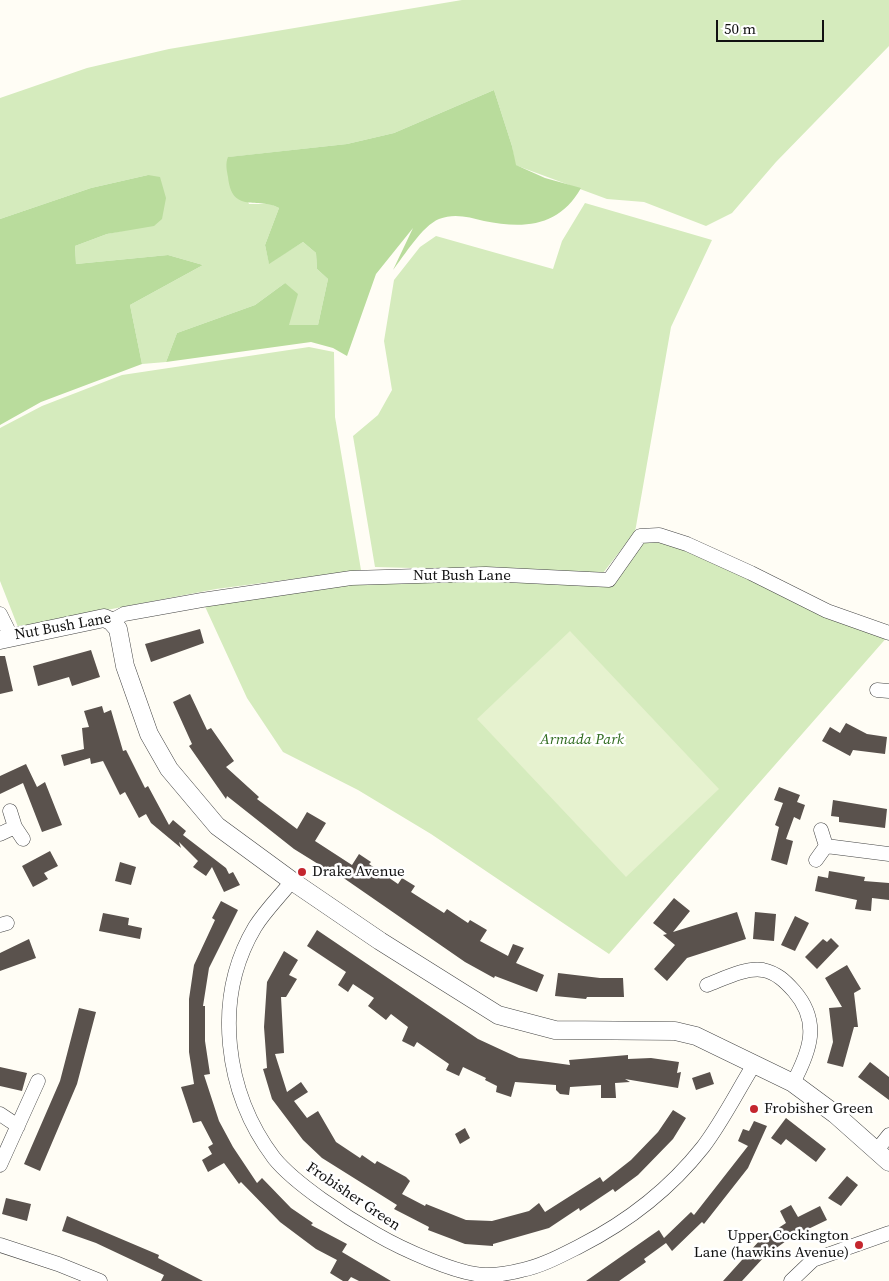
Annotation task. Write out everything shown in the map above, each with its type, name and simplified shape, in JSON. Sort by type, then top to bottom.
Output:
[{"type":"street","name":"Nut Bush Lane","points":[[6,638],[104,618],[111,621],[124,614],[172,605],[351,578],[486,574],[609,580],[640,536],[659,535],[686,544],[743,569],[827,611],[889,632]]},
{"type":"street","points":[[0,614],[6,638]]},
{"type":"street","points":[[111,621],[118,629],[125,666],[149,734],[169,769],[217,826],[292,881],[380,941],[498,1015],[555,1030],[675,1031],[696,1036],[753,1066],[792,1083],[835,1114],[883,1156],[889,1135]]},
{"type":"street","points":[[0,834],[19,833],[10,811]]},
{"type":"street","points":[[821,830],[826,846]]},
{"type":"street","points":[[826,846],[889,854]]},
{"type":"street","points":[[816,860],[826,846]]},
{"type":"street","name":"Frobisher Green","points":[[292,881],[255,928],[230,993],[230,1057],[241,1096],[250,1121],[275,1159],[293,1177],[361,1226],[397,1246],[448,1266],[484,1275],[522,1270],[551,1260],[595,1238],[640,1211],[672,1181],[704,1146],[753,1066]]},
{"type":"street","points":[[707,984],[761,969],[778,976],[802,1000],[810,1015],[812,1027],[804,1061],[792,1083]]},
{"type":"street","points":[[0,1166],[38,1081]]},
{"type":"street","points":[[0,1114],[18,1126]]},
{"type":"street","points":[[791,1281],[813,1260],[889,1233]]},
{"type":"street","points":[[0,1245],[58,1264],[100,1281]]},
{"type":"green space","points":[[462,0],[889,0],[889,46],[776,162],[732,213],[706,226],[644,202],[607,199],[515,165],[512,146],[494,90],[394,133],[347,144],[229,157],[249,204],[271,204],[279,208],[265,245],[269,263],[303,242],[316,253],[317,269],[328,279],[318,325],[289,325],[285,283],[255,305],[177,333],[166,362],[142,364],[130,305],[203,265],[168,255],[76,264],[75,246],[107,234],[126,230],[148,175],[91,188],[0,219],[0,98],[87,68],[169,49]]},
{"type":"green space","points":[[494,90],[512,146],[516,165],[545,178],[581,188],[562,211],[551,218],[539,222],[513,225],[461,216],[439,219],[426,228],[393,270],[413,228],[376,274],[347,356],[333,348],[311,342],[166,362],[177,333],[255,305],[285,283],[298,294],[289,325],[318,325],[328,279],[317,269],[316,253],[303,242],[269,264],[265,245],[279,208],[263,203],[247,202],[235,196],[230,189],[226,165],[228,157],[347,144],[394,133]]},
{"type":"green space","points":[[148,175],[160,177],[166,198],[162,219],[154,226],[107,234],[75,246],[76,264],[168,255],[203,265],[130,305],[142,364],[41,402],[0,425],[0,219],[91,188]]},
{"type":"green space","points":[[585,203],[712,240],[671,327],[635,532],[603,573],[375,567],[353,436],[378,415],[392,390],[384,341],[394,280],[420,247],[436,236],[553,269],[562,241]]},
{"type":"green space","points":[[309,347],[334,352],[335,417],[361,570],[216,589],[18,627],[0,581],[0,428],[42,406],[122,375]]},
{"type":"green space","name":"Armada Park","points":[[659,535],[889,635],[609,954],[431,834],[358,790],[283,752],[247,698],[202,600],[351,578],[609,580],[640,536]]},
{"type":"green space","points":[[570,631],[719,789],[626,877],[477,719]]},
{"type":"building","points":[[200,629],[204,643],[151,662],[145,644]]},
{"type":"building","points":[[91,650],[100,677],[72,686],[69,677],[38,686],[33,666]]},
{"type":"building","points":[[0,656],[5,656],[13,691],[0,694]]},
{"type":"building","points":[[190,694],[207,730],[211,728],[234,761],[226,767],[259,797],[257,799],[297,829],[307,812],[326,823],[315,841],[352,865],[359,854],[371,862],[369,864],[398,884],[402,878],[415,886],[411,892],[444,913],[447,909],[468,923],[470,920],[487,930],[480,941],[508,956],[513,944],[524,948],[516,963],[544,975],[537,992],[495,976],[494,978],[465,962],[332,870],[331,872],[294,849],[227,796],[226,799],[189,746],[192,744],[173,702]]},
{"type":"building","points":[[102,706],[104,713],[111,710],[123,751],[126,750],[145,788],[148,786],[169,825],[173,820],[186,831],[183,835],[226,868],[229,874],[233,872],[240,885],[224,892],[212,867],[206,876],[193,867],[198,861],[179,842],[181,848],[151,823],[146,814],[139,818],[125,792],[120,795],[103,761],[91,764],[90,758],[64,766],[61,755],[84,749],[82,728],[89,727],[84,711]]},
{"type":"building","points":[[846,723],[867,734],[887,737],[885,754],[853,750],[850,756],[822,741],[830,727],[840,733]]},
{"type":"building","points":[[26,764],[37,787],[45,782],[62,825],[42,832],[23,783],[0,794],[0,776]]},
{"type":"building","points":[[779,787],[800,795],[797,802],[805,805],[800,820],[794,817],[786,839],[793,841],[787,865],[771,860],[779,827],[775,825],[783,803],[774,800]]},
{"type":"building","points":[[833,800],[887,809],[885,828],[839,822],[839,817],[831,816]]},
{"type":"building","points":[[50,851],[58,866],[44,873],[48,879],[33,887],[22,866]]},
{"type":"building","points":[[120,862],[136,867],[131,885],[115,881]]},
{"type":"building","points":[[829,871],[865,877],[864,881],[889,883],[889,900],[872,898],[871,911],[855,909],[857,900],[815,891],[818,876],[828,878]]},
{"type":"building","points":[[674,898],[690,911],[673,932],[737,912],[746,939],[687,958],[667,981],[654,969],[675,945],[663,935],[667,934],[653,923]]},
{"type":"building","points":[[221,901],[238,910],[209,968],[203,1006],[205,1006],[205,1041],[210,1074],[204,1075],[219,1121],[233,1147],[257,1183],[262,1178],[291,1208],[313,1223],[311,1225],[347,1244],[342,1252],[391,1281],[359,1281],[351,1277],[348,1281],[343,1281],[330,1273],[337,1260],[316,1249],[280,1222],[241,1182],[239,1184],[224,1163],[208,1172],[202,1160],[212,1154],[208,1147],[213,1144],[201,1121],[193,1123],[181,1087],[194,1084],[189,1052],[189,999],[194,965],[215,920],[212,918]]},
{"type":"building","points":[[755,912],[776,914],[774,941],[753,939]]},
{"type":"building","points":[[103,913],[129,918],[128,925],[142,928],[140,939],[99,931]]},
{"type":"building","points":[[795,916],[809,923],[795,951],[781,945]]},
{"type":"building","points":[[317,930],[478,1039],[519,1058],[570,1065],[569,1060],[628,1055],[628,1059],[651,1058],[679,1062],[677,1073],[681,1072],[678,1088],[625,1079],[630,1082],[615,1083],[616,1098],[601,1098],[601,1085],[570,1087],[569,1095],[560,1094],[556,1090],[556,1085],[515,1082],[511,1097],[496,1092],[497,1086],[485,1080],[486,1078],[463,1067],[459,1076],[446,1070],[449,1064],[417,1042],[414,1047],[402,1041],[408,1027],[391,1014],[386,1020],[368,1006],[374,998],[353,984],[348,992],[338,985],[346,972],[307,946]]},
{"type":"building","points":[[831,938],[839,946],[817,969],[805,957],[823,939],[827,942]]},
{"type":"building","points":[[29,939],[36,958],[0,971],[0,953]]},
{"type":"building","points":[[284,951],[298,960],[289,975],[297,979],[286,997],[281,997],[284,1053],[275,1054],[287,1092],[301,1082],[308,1092],[294,1101],[307,1118],[318,1111],[336,1142],[360,1158],[362,1155],[375,1164],[377,1161],[406,1177],[410,1181],[402,1194],[425,1206],[426,1204],[466,1220],[492,1221],[529,1211],[539,1203],[545,1212],[600,1177],[603,1182],[631,1160],[658,1132],[673,1110],[686,1118],[673,1139],[638,1175],[615,1192],[613,1189],[580,1211],[579,1208],[549,1228],[493,1244],[493,1246],[465,1244],[428,1230],[429,1227],[394,1209],[397,1205],[322,1158],[303,1140],[272,1099],[263,1069],[267,1068],[264,1027],[267,982]]},
{"type":"building","points":[[847,965],[861,989],[854,993],[858,1027],[854,1027],[843,1067],[827,1063],[833,1042],[829,1008],[842,1007],[825,978]]},
{"type":"building","points":[[558,973],[600,978],[623,978],[624,997],[587,997],[586,999],[555,996]]},
{"type":"building","points":[[79,1008],[96,1012],[77,1084],[40,1171],[24,1164],[60,1081]]},
{"type":"building","points":[[870,1062],[889,1077],[889,1100],[858,1077]]},
{"type":"building","points":[[0,1067],[27,1073],[22,1091],[0,1086]]},
{"type":"building","points":[[710,1072],[714,1084],[696,1090],[692,1078]]},
{"type":"building","points":[[786,1118],[826,1149],[816,1162],[786,1139],[781,1145],[771,1138]]},
{"type":"building","points":[[754,1121],[767,1126],[748,1168],[704,1224],[702,1222],[672,1251],[666,1243],[644,1259],[646,1262],[619,1281],[586,1281],[659,1230],[664,1238],[691,1212],[694,1215],[748,1146],[738,1141],[743,1129],[749,1131]]},
{"type":"building","points":[[465,1128],[470,1138],[460,1144],[455,1134]]},
{"type":"building","points":[[847,1176],[858,1185],[841,1206],[828,1198]]},
{"type":"building","points":[[6,1198],[31,1204],[27,1221],[2,1214]]},
{"type":"building","points":[[791,1205],[798,1217],[820,1206],[827,1220],[804,1231],[803,1229],[765,1256],[742,1281],[723,1281],[760,1240],[786,1223],[780,1211]]},
{"type":"building","points":[[67,1216],[159,1255],[158,1258],[203,1281],[161,1281],[164,1275],[96,1243],[62,1231]]},
{"type":"place","name":"Drake Avenue","points":[[302,872]]},
{"type":"place","name":"Frobisher Green","points":[[754,1109]]},
{"type":"place","name":"Upper Cockington Lane (hawkins Avenue)","points":[[859,1245]]}]
